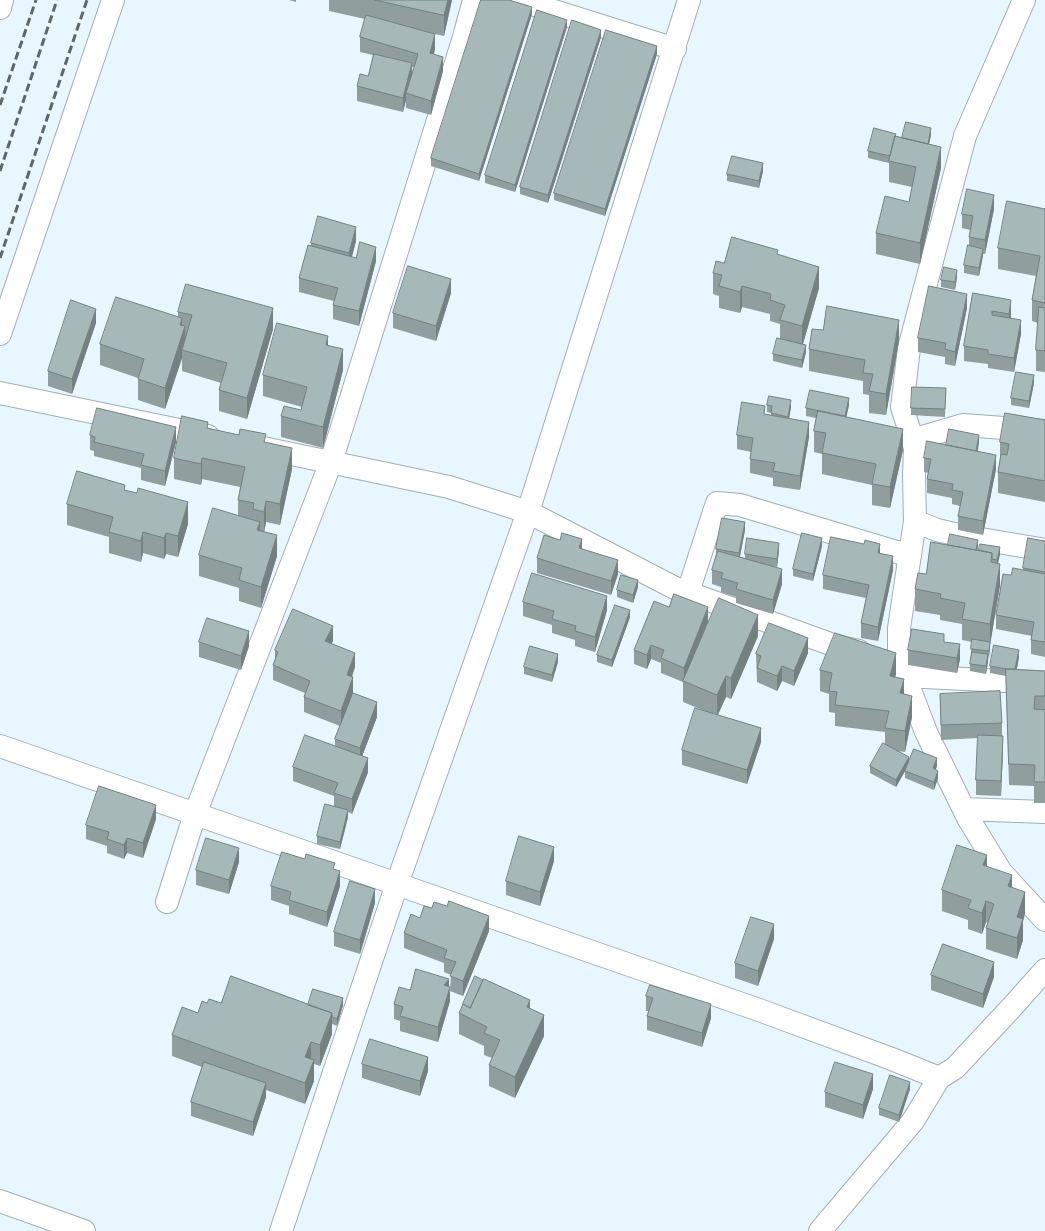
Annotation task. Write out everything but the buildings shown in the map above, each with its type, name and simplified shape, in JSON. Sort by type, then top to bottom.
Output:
[{"type":"street","points":[[0,8],[2,0]]},
{"type":"street","points":[[0,334],[113,0]]},
{"type":"street","points":[[167,902],[195,814],[331,462],[464,37],[474,0]]},
{"type":"street","points":[[520,0],[674,49]]},
{"type":"street","points":[[282,1231],[397,884],[528,512],[690,0]]},
{"type":"street","points":[[1024,0],[965,136],[911,341],[902,407],[915,448],[915,521],[899,628],[902,669],[926,732],[964,809],[1001,872],[1045,920]]},
{"type":"street","points":[[0,393],[223,439]]},
{"type":"street","points":[[912,440],[963,425],[1045,431]]},
{"type":"street","points":[[246,444],[448,487],[528,512],[675,588],[902,669],[1045,683]]},
{"type":"street","points":[[688,592],[717,503],[740,505],[910,556]]},
{"type":"street","points":[[915,521],[937,530],[963,536],[1045,550]]},
{"type":"street","points":[[0,746],[760,1010],[939,1078]]},
{"type":"street","points":[[964,809],[1045,812]]},
{"type":"street","points":[[820,1231],[913,1121],[939,1078],[955,1068],[1045,970]]},
{"type":"street","points":[[0,1202],[84,1231]]},
{"type":"railway","points":[[0,105],[36,0]]},
{"type":"railway","points":[[0,171],[57,0]]},
{"type":"railway","points":[[0,258],[87,0]]}]
